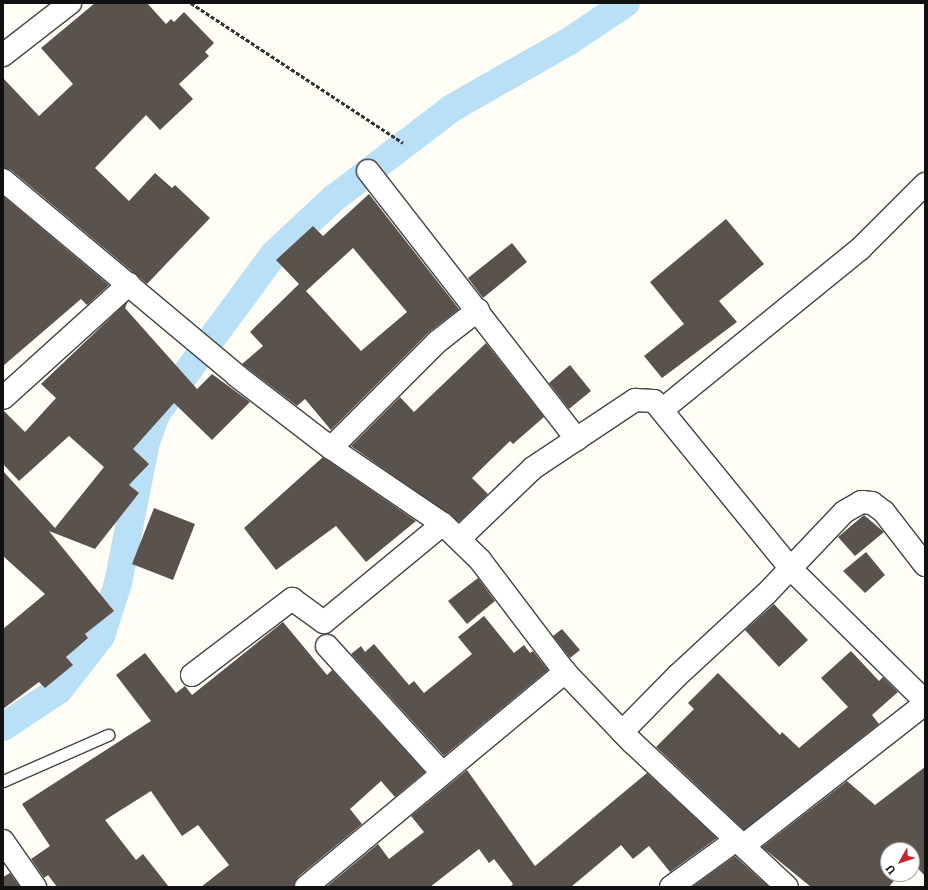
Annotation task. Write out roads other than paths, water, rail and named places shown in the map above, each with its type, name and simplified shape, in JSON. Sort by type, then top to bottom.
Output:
[{"type":"street","points":[[3,55],[70,3]]},
{"type":"street","points":[[368,171],[478,310],[577,439]]},
{"type":"street","points":[[3,180],[237,376],[331,448],[443,524],[480,560],[564,672],[622,732],[787,887]]},
{"type":"street","points":[[663,409],[860,249],[925,184]]},
{"type":"street","points":[[3,398],[129,284]]},
{"type":"street","points":[[331,448],[437,342],[478,310]]},
{"type":"street","points":[[459,539],[533,468],[635,400],[654,401],[663,409],[791,569],[925,701]]},
{"type":"street","points":[[622,732],[791,569],[844,512],[861,502],[872,503],[884,512],[925,565]]},
{"type":"street","points":[[192,675],[292,599],[324,622],[443,524]]},
{"type":"street","points":[[327,646],[442,773]]},
{"type":"street","points":[[306,887],[564,672]]},
{"type":"street","points":[[671,887],[740,843],[925,704]]},
{"type":"street","points":[[3,841],[35,887]]},
{"type":"lane","points":[[3,781],[108,734]]},
{"type":"waterway","points":[[3,727],[59,690],[101,636],[118,583],[146,442],[156,414],[274,254],[333,199],[452,108],[571,40],[626,3]]}]
